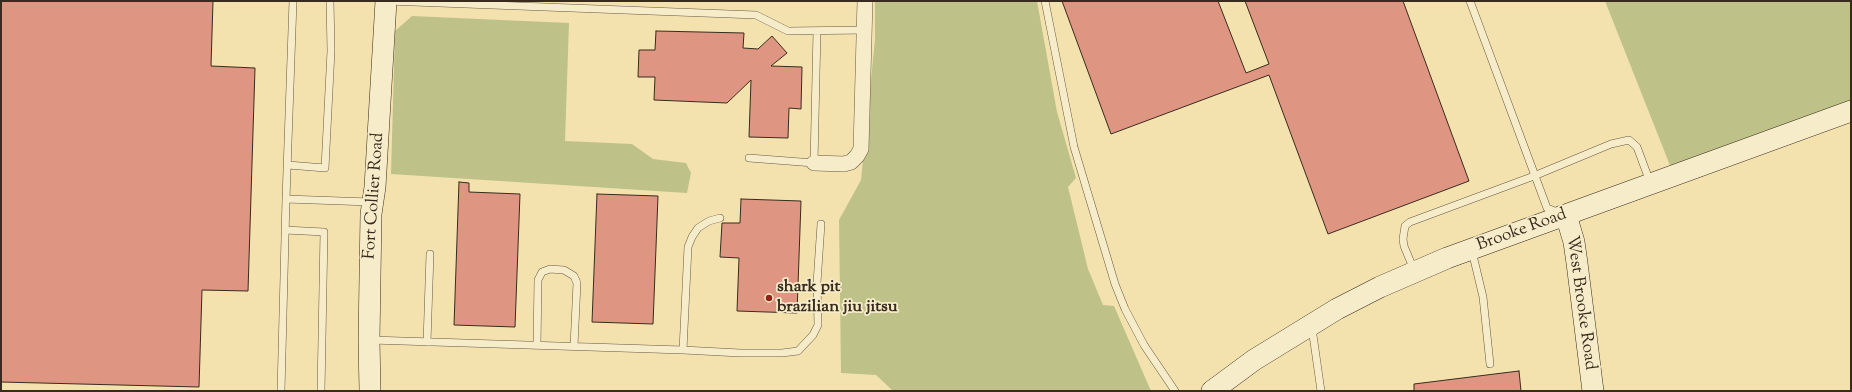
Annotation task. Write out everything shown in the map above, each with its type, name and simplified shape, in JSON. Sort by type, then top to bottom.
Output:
[{"type":"street","name":"Fort Collier Road","points":[[370,391],[369,340],[373,202],[386,1]]},
{"type":"street","points":[[814,163],[844,164],[851,162],[861,149],[866,1]]},
{"type":"street","name":"Brooke Road","points":[[1212,391],[1254,360],[1337,310],[1415,272],[1471,249],[1851,111]]},
{"type":"street","name":"West Brooke Road","points":[[1566,215],[1574,242],[1593,391]]},
{"type":"lane","points":[[281,391],[293,1]]},
{"type":"lane","points":[[288,166],[325,168],[331,51],[330,1]]},
{"type":"lane","points":[[386,1],[756,15],[767,19],[778,27],[788,31],[864,30]]},
{"type":"lane","points":[[1045,1],[1074,147],[1115,284],[1125,309],[1144,345],[1175,391]]},
{"type":"lane","points":[[1470,1],[1547,208],[1566,215]]},
{"type":"lane","points":[[749,158],[814,163],[817,31]]},
{"type":"lane","points":[[1415,272],[1404,246],[1403,232],[1405,226],[1410,222],[1534,176],[1610,144],[1629,140],[1637,147],[1650,184]]},
{"type":"lane","points":[[286,199],[373,202]]},
{"type":"lane","points":[[683,350],[688,247],[698,228],[709,220],[720,218]]},
{"type":"lane","points":[[369,340],[782,353],[798,351],[813,335],[818,325],[818,283],[821,224]]},
{"type":"lane","points":[[285,230],[324,232],[321,391]]},
{"type":"lane","points":[[1471,249],[1484,297],[1490,364]]},
{"type":"lane","points":[[427,342],[430,254]]},
{"type":"lane","points":[[536,345],[538,280],[542,272],[550,269],[564,270],[574,276],[577,283],[574,346]]},
{"type":"lane","points":[[1312,326],[1321,391]]},
{"type":"green space","points":[[875,1],[1037,1],[1057,112],[1076,178],[1068,187],[1088,269],[1103,305],[1114,306],[1151,391],[893,391],[876,375],[841,373],[839,220],[861,180],[875,39]]},
{"type":"green space","points":[[1605,1],[1851,1],[1851,101],[1671,168]]},
{"type":"green space","points":[[412,16],[569,23],[565,141],[632,144],[653,159],[686,163],[691,173],[687,193],[391,174],[395,31]]},
{"type":"building","points":[[1,1],[213,1],[211,66],[255,68],[248,291],[202,290],[199,387],[1,382]]},
{"type":"building","points":[[1062,1],[1218,1],[1246,73],[1269,64],[1245,1],[1403,1],[1469,181],[1328,234],[1269,75],[1111,134]]},
{"type":"building","points":[[656,31],[744,33],[743,48],[758,49],[772,36],[787,53],[771,66],[802,67],[801,109],[789,108],[788,138],[749,137],[751,80],[727,103],[654,100],[655,77],[638,77],[639,50],[655,50]]},
{"type":"building","points":[[459,182],[469,183],[469,192],[520,194],[515,327],[454,325]]},
{"type":"building","points":[[597,194],[658,196],[653,324],[592,322]]},
{"type":"building","points":[[741,199],[801,201],[797,313],[737,311],[739,258],[720,257],[722,223],[740,223]]},
{"type":"building","points":[[1519,371],[1521,391],[1414,391],[1414,384]]},
{"type":"place","name":"shark pit brazilian jiu jitsu","points":[[769,298]]}]
